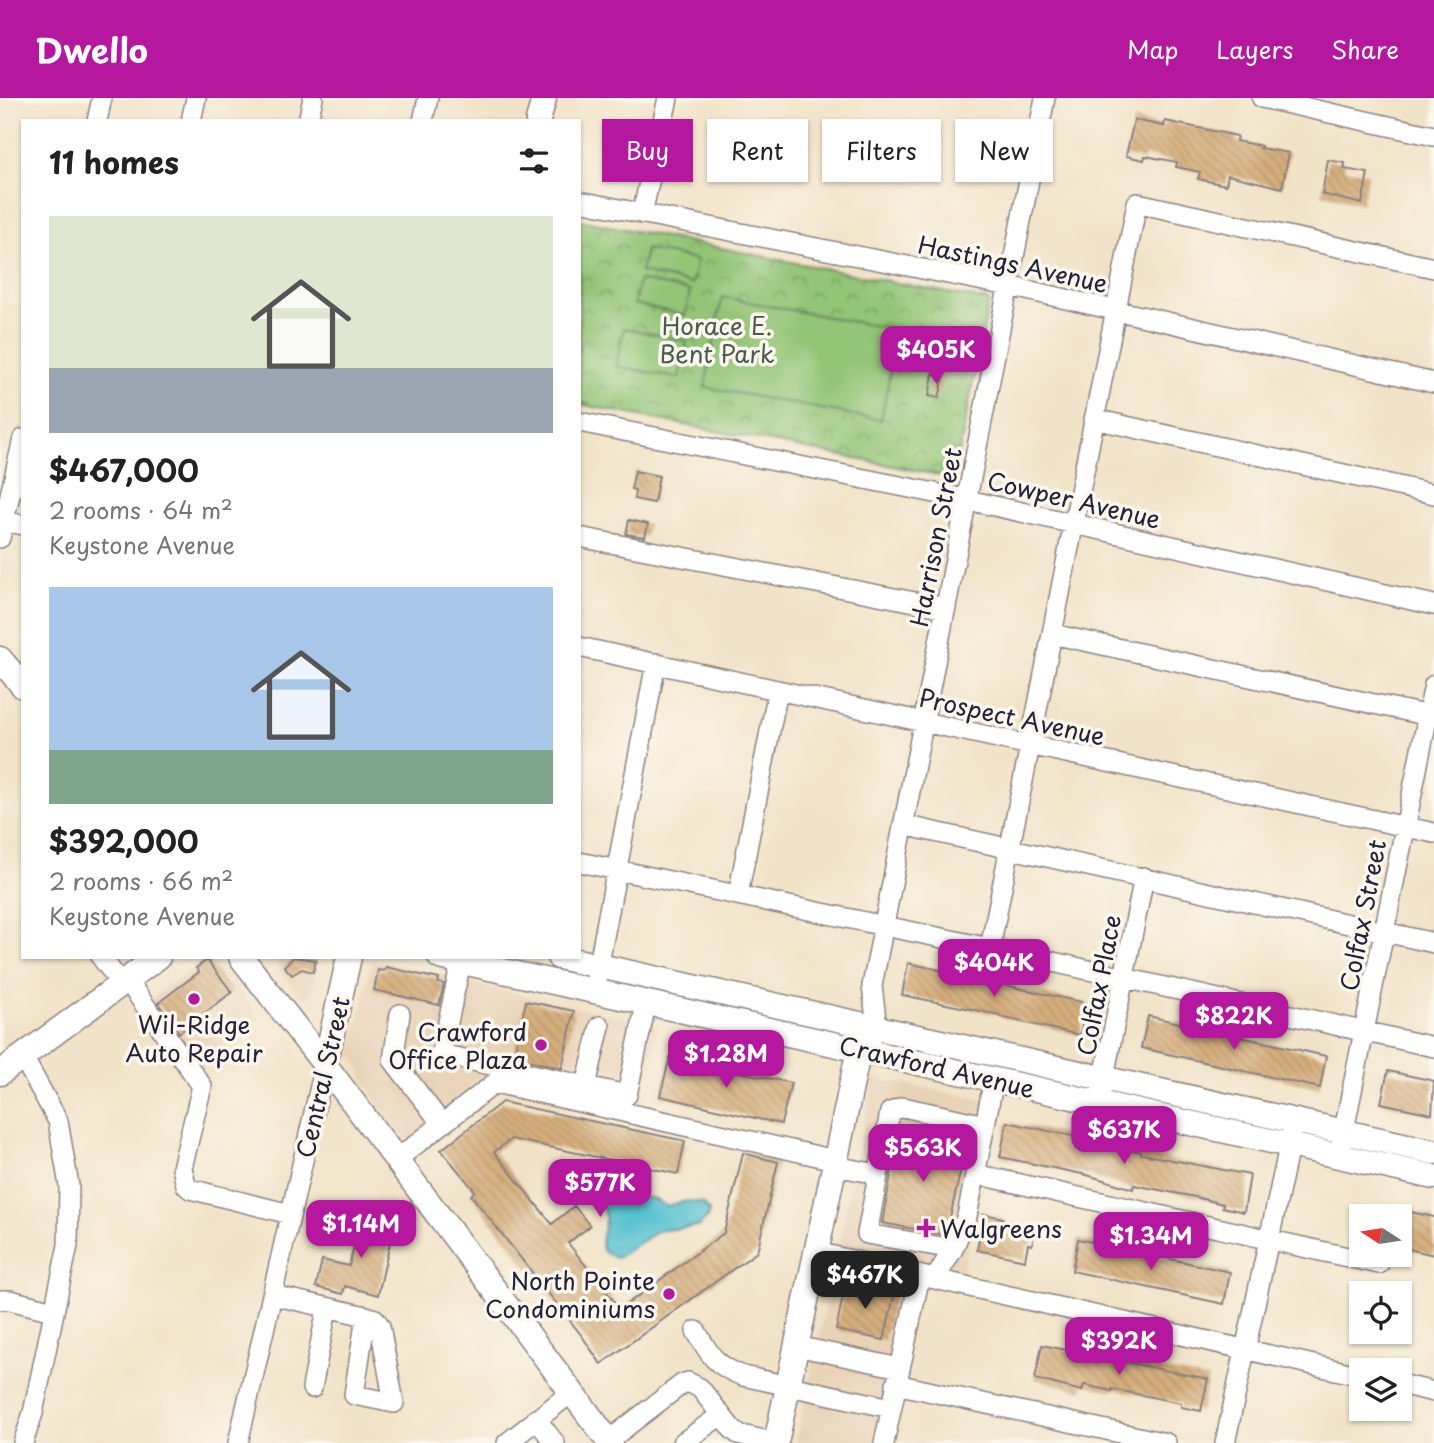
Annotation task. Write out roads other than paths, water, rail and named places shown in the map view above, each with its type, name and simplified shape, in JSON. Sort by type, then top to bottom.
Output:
[{"type":"main road","points":[[0,659],[21,684]]},
{"type":"main road","points":[[0,1073],[155,959]]},
{"type":"main road","points":[[242,959],[325,1065],[609,1442]]},
{"type":"main road","name":"Central Street","points":[[325,1065],[349,959]]},
{"type":"main road","name":"Crawford Avenue","points":[[568,959],[1434,1152]]},
{"type":"main road","name":"Crawford Avenue","points":[[451,960],[1434,1177]]},
{"type":"main road","points":[[850,1021],[859,1049]]},
{"type":"main road","points":[[766,1442],[788,1385],[859,1049],[877,1027]]},
{"type":"street","points":[[97,119],[102,98]]},
{"type":"street","points":[[191,119],[196,98]]},
{"type":"street","points":[[308,119],[313,98]]},
{"type":"street","points":[[423,119],[428,98]]},
{"type":"street","points":[[642,214],[668,98]]},
{"type":"street","name":"Harrison Street","points":[[877,1027],[872,986],[1045,98]]},
{"type":"street","points":[[1262,98],[1434,136]]},
{"type":"street","name":"Hastings Avenue","points":[[581,201],[1009,286],[1434,383]]},
{"type":"street","points":[[990,948],[1137,203],[1434,268]]},
{"type":"street","points":[[1094,419],[1434,494]]},
{"type":"street","name":"Cowper Avenue","points":[[581,428],[967,500],[1434,605]]},
{"type":"street","points":[[9,528],[8,465],[21,442]]},
{"type":"street","points":[[581,537],[946,608]]},
{"type":"street","points":[[1052,635],[1431,717]]},
{"type":"street","name":"Prospect Avenue","points":[[581,646],[1434,833]]},
{"type":"street","points":[[593,991],[656,663]]},
{"type":"street","name":"Colfax Street","points":[[1339,1156],[1405,827],[1431,717],[1434,685]]},
{"type":"street","points":[[738,895],[778,690]]},
{"type":"street","points":[[903,824],[1434,943]]},
{"type":"street","points":[[581,862],[990,948],[1434,1048]]},
{"type":"street","name":"Colfax Place","points":[[1099,1102],[1144,877]]},
{"type":"street","points":[[103,959],[125,982],[202,1086],[182,1168],[186,1185],[190,1189],[290,1214]]},
{"type":"street","points":[[451,960],[441,1054],[626,1095],[646,1003]]},
{"type":"street","name":"Harrison Street","points":[[850,1021],[872,986]]},
{"type":"street","points":[[400,1014],[393,1060],[442,1124]]},
{"type":"street","points":[[586,1086],[600,1026]]},
{"type":"street","points":[[23,1057],[58,1121],[69,1186],[68,1245],[33,1413],[23,1443]]},
{"type":"street","name":"Central Street","points":[[238,1443],[325,1065]]},
{"type":"street","points":[[884,1443],[898,1376],[927,1278],[953,1249],[967,1216],[994,1079]]},
{"type":"street","points":[[396,1160],[495,1083],[878,1174]]},
{"type":"street","points":[[953,1249],[867,1234],[890,1112],[903,1107],[985,1125]]},
{"type":"street","points":[[1225,1443],[1295,1121]]},
{"type":"street","points":[[975,1174],[1349,1257]]},
{"type":"street","points":[[816,1252],[1349,1373]]},
{"type":"street","points":[[272,1296],[366,1316]]},
{"type":"street","points":[[0,1300],[53,1311]]},
{"type":"street","points":[[312,1388],[327,1308]]},
{"type":"street","points":[[696,1331],[708,1354],[723,1368],[743,1376],[891,1408]]},
{"type":"street","points":[[796,1346],[898,1376],[1166,1443]]},
{"type":"street","points":[[609,1442],[688,1382],[699,1388],[738,1434],[766,1442]]},
{"type":"street","points":[[1412,1387],[1434,1392]]},
{"type":"street","points":[[507,1443],[572,1392]]},
{"type":"street","points":[[682,1443],[720,1415]]},
{"type":"street","points":[[536,1419],[555,1443]]},
{"type":"water","points":[[562,1178],[581,1184],[605,1183],[622,1198],[645,1197],[666,1206],[687,1201],[703,1203],[709,1211],[708,1217],[699,1226],[657,1231],[618,1257],[610,1255],[604,1252],[601,1243],[605,1218],[600,1203],[585,1197],[556,1199],[550,1196],[547,1187],[556,1179]]},
{"type":"place","name":"Wil-Ridge Auto Repair","points":[[194,999]]},
{"type":"place","name":"Crawford Office Plaza","points":[[541,1045]]},
{"type":"place","name":"Walgreens","points":[[926,1228]]},
{"type":"place","name":"North Pointe Condominiums","points":[[669,1294]]},
{"type":"park label","name":"Horace E. Bent Park","points":[[717,339]]}]
